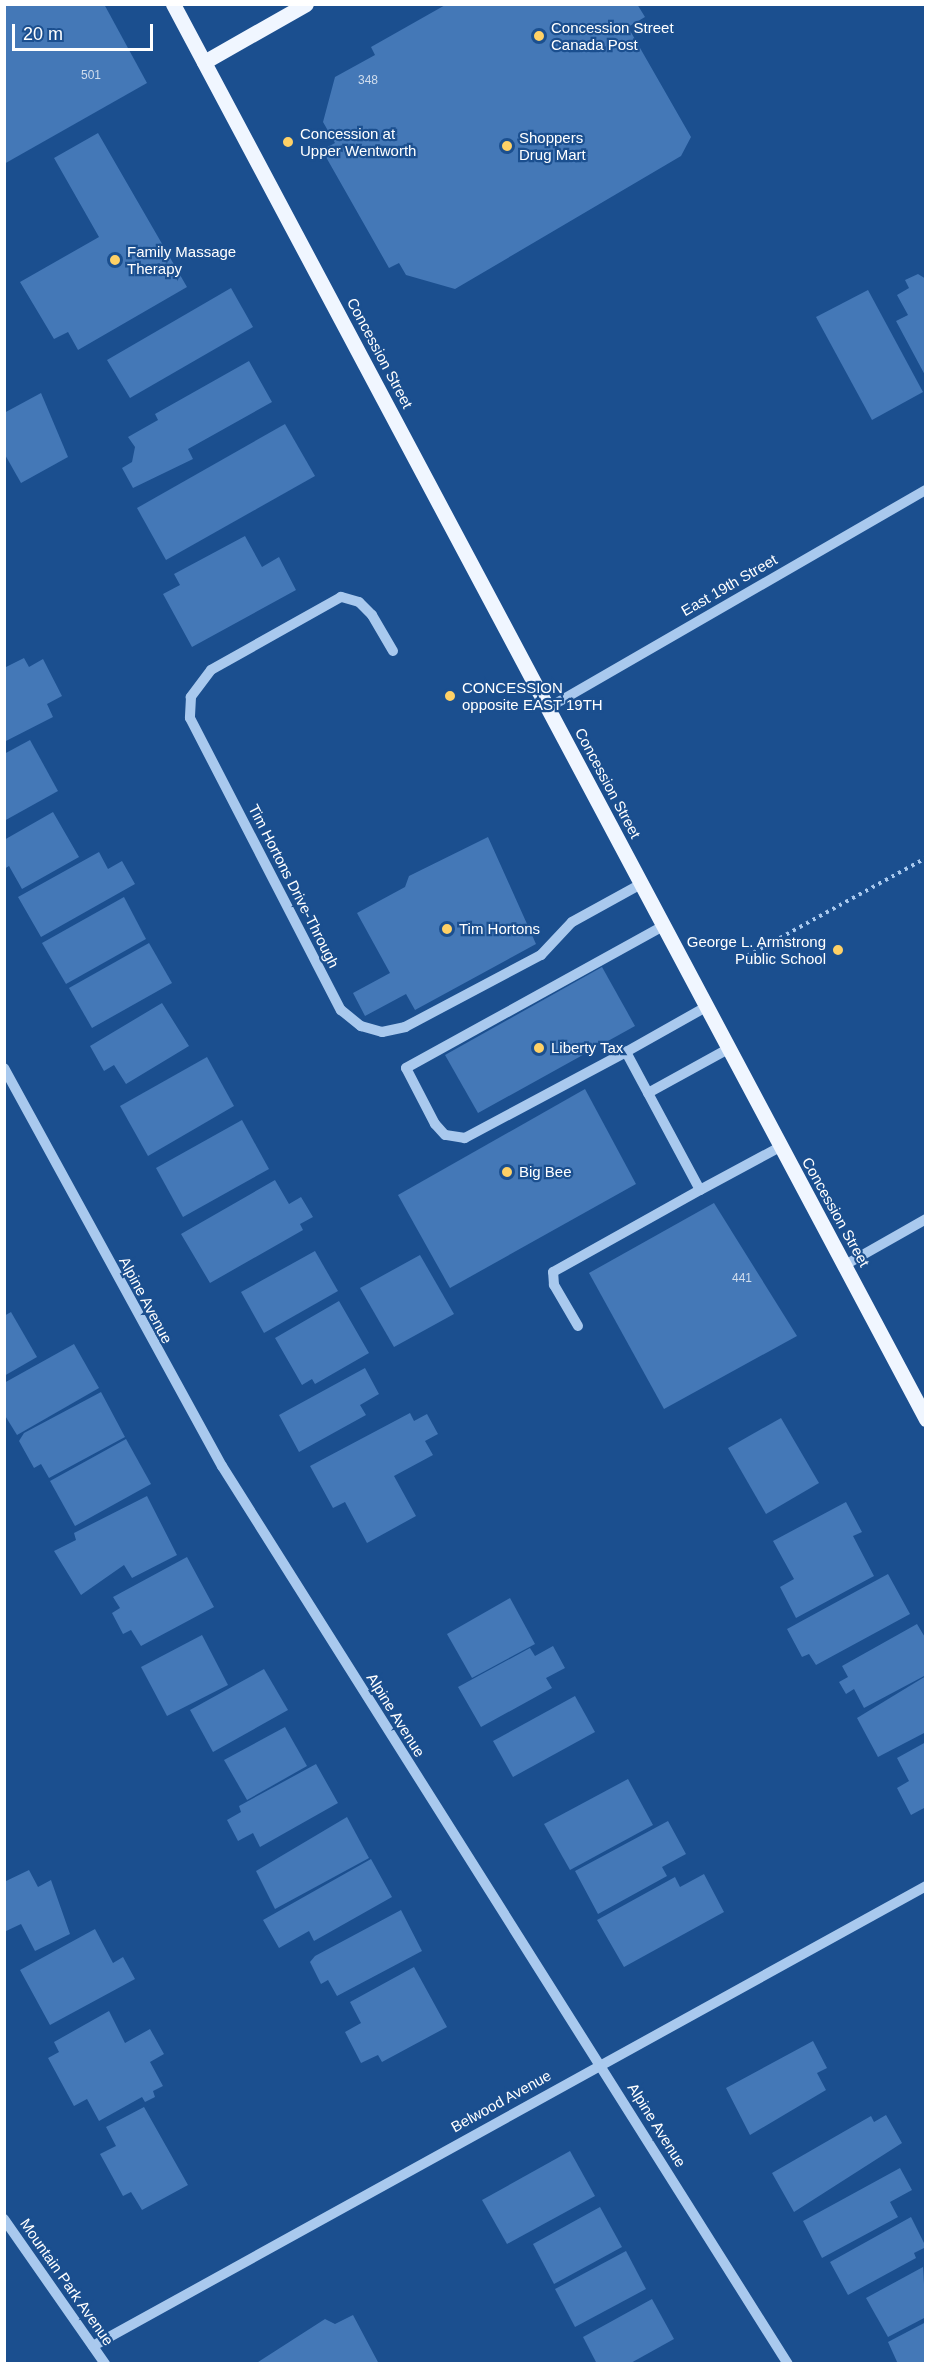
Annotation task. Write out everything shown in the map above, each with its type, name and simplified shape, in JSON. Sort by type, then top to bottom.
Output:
[{"type":"main road","name":"Concession Street","points":[[173,4],[926,1419]]},
{"type":"main road","points":[[204,62],[306,4]]},
{"type":"street","name":"East 19th Street","points":[[548,708],[926,490]]},
{"type":"street","name":"Tim Hortons Drive-Through","points":[[393,651],[372,615],[359,602],[341,597],[211,670],[191,697],[190,718],[341,1010],[362,1026],[382,1032],[405,1027],[541,955],[572,922],[641,884]]},
{"type":"street","points":[[663,926],[406,1068],[435,1124],[445,1135],[465,1138],[706,1007]]},
{"type":"street","points":[[648,1093],[728,1049]]},
{"type":"street","points":[[626,1052],[700,1190]]},
{"type":"street","name":"Alpine Avenue","points":[[4,1068],[222,1466],[788,2364]]},
{"type":"street","points":[[578,1326],[554,1285],[553,1272],[780,1148]]},
{"type":"street","points":[[845,1265],[926,1219]]},
{"type":"street","name":"Belwood Avenue","points":[[93,2346],[926,1886]]},
{"type":"street","name":"Mountain Park Avenue","points":[[4,2219],[105,2364]]},
{"type":"path","points":[[747,956],[926,858]]},
{"type":"building","points":[[4,4],[104,4],[147,83],[4,164]]},
{"type":"building","name":"Shoppers Drug Mart","points":[[447,4],[637,4],[645,17],[628,27],[691,137],[681,156],[455,289],[406,275],[399,263],[389,268],[322,150],[335,143],[323,122],[335,77],[375,55],[371,47]]},
{"type":"building","name":"Family Massage Therapy","points":[[98,133],[187,287],[78,350],[68,332],[54,339],[20,282],[99,237],[54,158]]},
{"type":"building","points":[[918,274],[926,279],[926,377],[896,321],[908,315],[897,295],[909,288],[905,280]]},
{"type":"building","points":[[231,288],[253,327],[130,398],[107,360]]},
{"type":"building","points":[[868,290],[923,392],[872,420],[816,317]]},
{"type":"building","points":[[249,361],[272,402],[188,449],[193,459],[133,488],[122,468],[132,462],[135,447],[128,437],[158,420],[155,414]]},
{"type":"building","points":[[41,393],[68,457],[21,483],[4,453],[4,413]]},
{"type":"building","points":[[285,424],[315,476],[166,560],[137,508]]},
{"type":"building","points":[[245,536],[262,567],[279,557],[296,590],[192,647],[163,594],[180,585],[174,574]]},
{"type":"building","points":[[24,658],[29,667],[43,659],[62,696],[47,704],[53,717],[4,742],[4,668]]},
{"type":"building","points":[[30,740],[58,791],[4,821],[4,754]]},
{"type":"building","points":[[53,812],[79,857],[22,889],[9,866],[4,869],[4,840]]},
{"type":"building","name":"Tim Hortons","points":[[488,837],[536,944],[415,1010],[406,994],[365,1016],[353,993],[390,973],[357,913],[405,887],[409,876]]},
{"type":"building","points":[[99,852],[108,869],[122,861],[135,884],[41,937],[18,897]]},
{"type":"building","points":[[124,897],[146,939],[66,984],[42,943]]},
{"type":"building","points":[[149,943],[172,983],[92,1028],[69,988]]},
{"type":"building","points":[[602,967],[635,1026],[478,1113],[445,1055]]},
{"type":"building","points":[[162,1003],[189,1046],[126,1084],[114,1065],[104,1071],[90,1046]]},
{"type":"building","points":[[207,1057],[234,1106],[148,1156],[120,1106]]},
{"type":"building","name":"Big Bee","points":[[585,1089],[636,1184],[450,1288],[398,1195]]},
{"type":"building","points":[[242,1120],[269,1169],[183,1217],[156,1168]]},
{"type":"building","points":[[275,1180],[289,1204],[301,1197],[313,1217],[300,1224],[303,1230],[210,1283],[181,1234]]},
{"type":"building","points":[[714,1203],[797,1336],[664,1409],[589,1273]]},
{"type":"building","points":[[315,1251],[338,1291],[264,1333],[241,1292]]},
{"type":"building","points":[[420,1255],[454,1314],[394,1347],[360,1288]]},
{"type":"building","points":[[339,1301],[369,1353],[315,1384],[312,1379],[302,1385],[275,1338]]},
{"type":"building","points":[[11,1312],[37,1357],[4,1376],[4,1316]]},
{"type":"building","points":[[74,1344],[99,1388],[17,1435],[4,1414],[4,1383]]},
{"type":"building","points":[[365,1368],[379,1394],[360,1405],[366,1415],[299,1452],[279,1415]]},
{"type":"building","points":[[101,1392],[125,1437],[49,1478],[41,1464],[34,1468],[19,1441],[24,1433]]},
{"type":"building","points":[[410,1413],[414,1421],[427,1414],[438,1434],[425,1441],[433,1455],[394,1476],[416,1516],[367,1543],[345,1502],[333,1508],[310,1466]]},
{"type":"building","points":[[781,1418],[819,1483],[766,1514],[728,1448]]},
{"type":"building","points":[[126,1439],[151,1484],[75,1526],[50,1481]]},
{"type":"building","points":[[147,1496],[177,1555],[132,1578],[124,1565],[81,1595],[54,1551],[76,1540],[74,1533]]},
{"type":"building","points":[[846,1502],[862,1532],[853,1536],[874,1576],[796,1618],[780,1587],[794,1579],[773,1541]]},
{"type":"building","points":[[187,1557],[214,1607],[141,1646],[131,1630],[123,1634],[112,1613],[120,1608],[113,1597]]},
{"type":"building","points":[[888,1574],[910,1614],[816,1665],[809,1654],[802,1657],[787,1629]]},
{"type":"building","points":[[510,1598],[535,1644],[472,1678],[447,1634]]},
{"type":"building","points":[[917,1624],[926,1639],[926,1675],[864,1708],[854,1689],[846,1694],[839,1682],[848,1677],[842,1666]]},
{"type":"building","points":[[202,1635],[228,1685],[167,1716],[141,1667]]},
{"type":"building","points":[[553,1646],[565,1668],[546,1678],[552,1688],[481,1727],[458,1687],[530,1648],[535,1656]]},
{"type":"building","points":[[264,1669],[288,1710],[213,1752],[190,1710]]},
{"type":"building","points":[[926,1676],[926,1732],[878,1757],[857,1718]]},
{"type":"building","points":[[575,1696],[595,1732],[513,1777],[493,1741]]},
{"type":"building","points":[[285,1727],[307,1766],[247,1800],[224,1760]]},
{"type":"building","points":[[926,1742],[924,1808],[911,1815],[897,1788],[909,1781],[897,1758]]},
{"type":"building","points":[[316,1764],[338,1803],[260,1847],[253,1833],[238,1841],[227,1820],[241,1812],[239,1806]]},
{"type":"building","points":[[628,1779],[653,1825],[570,1870],[544,1824]]},
{"type":"building","points":[[347,1817],[369,1858],[275,1909],[256,1871]]},
{"type":"building","points":[[668,1821],[686,1854],[662,1867],[667,1876],[598,1914],[575,1871]]},
{"type":"building","points":[[371,1859],[392,1897],[314,1941],[309,1931],[279,1948],[263,1920]]},
{"type":"building","points":[[29,1870],[38,1887],[51,1880],[70,1934],[35,1951],[21,1924],[4,1932],[4,1882]]},
{"type":"building","points":[[704,1874],[724,1912],[624,1967],[597,1920],[675,1877],[680,1887]]},
{"type":"building","points":[[401,1910],[422,1951],[337,1996],[328,1980],[321,1984],[310,1962],[315,1956]]},
{"type":"building","points":[[95,1929],[113,1963],[123,1957],[135,1979],[50,2025],[20,1970]]},
{"type":"building","points":[[414,1967],[447,2027],[382,2062],[378,2055],[361,2063],[345,2032],[361,2023],[350,2002]]},
{"type":"building","points":[[109,2011],[125,2043],[150,2029],[164,2054],[150,2062],[163,2086],[153,2091],[155,2097],[145,2102],[142,2097],[99,2121],[87,2099],[74,2106],[48,2058],[59,2052],[54,2042]]},
{"type":"building","points":[[813,2041],[827,2068],[817,2073],[826,2090],[750,2135],[726,2088]]},
{"type":"building","points":[[144,2107],[188,2185],[142,2210],[131,2192],[123,2196],[100,2154],[116,2146],[106,2127]]},
{"type":"building","points":[[886,2115],[902,2143],[794,2212],[772,2173],[871,2116],[874,2122]]},
{"type":"building","points":[[570,2151],[595,2196],[507,2244],[482,2200]]},
{"type":"building","points":[[900,2168],[912,2190],[890,2202],[898,2217],[822,2258],[803,2221]]},
{"type":"building","points":[[600,2207],[622,2247],[554,2284],[533,2244]]},
{"type":"building","points":[[911,2217],[926,2247],[914,2253],[916,2258],[848,2295],[830,2262]]},
{"type":"building","points":[[626,2251],[646,2289],[575,2327],[555,2289]]},
{"type":"building","points":[[923,2267],[926,2317],[888,2337],[866,2298]]},
{"type":"building","points":[[652,2299],[674,2339],[629,2364],[597,2364],[583,2337]]},
{"type":"building","points":[[353,2315],[379,2364],[255,2364],[325,2319],[335,2324]]},
{"type":"building","points":[[926,2322],[926,2364],[898,2364],[888,2342]]},
{"type":"place","name":"Concession Street Canada Post","points":[[539,36]]},
{"type":"place","name":"Concession at Upper Wentworth","points":[[288,142]]},
{"type":"place","name":"Shoppers Drug Mart","points":[[507,146]]},
{"type":"place","name":"Family Massage Therapy","points":[[115,260]]},
{"type":"place","name":"CONCESSION opposite EAST 19TH","points":[[450,696]]},
{"type":"place","name":"Tim Hortons","points":[[447,929]]},
{"type":"place","name":"George L. Armstrong Public School","points":[[838,950]]},
{"type":"place","name":"Liberty Tax","points":[[539,1048]]},
{"type":"place","name":"Big Bee","points":[[507,1172]]}]
